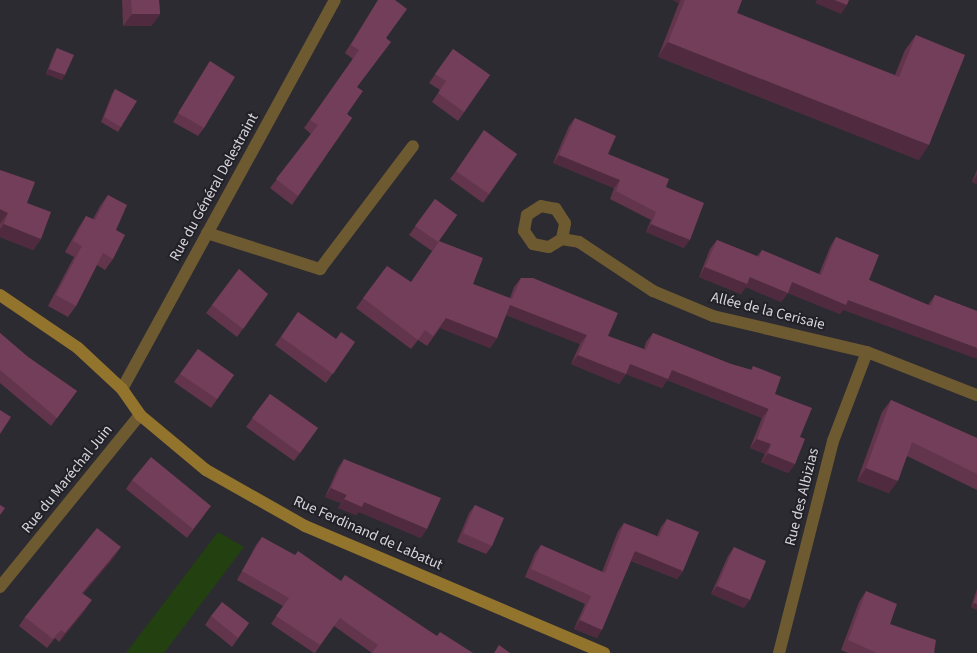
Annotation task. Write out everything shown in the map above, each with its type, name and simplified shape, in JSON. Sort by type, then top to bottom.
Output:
[{"type":"street","name":"Rue du Général Delestraint","points":[[122,389],[335,0]]},
{"type":"street","points":[[207,233],[320,269],[412,146]]},
{"type":"street","name":"Allée de la Cerisaie","points":[[562,239],[579,242],[652,291],[713,316],[867,352],[977,395]]},
{"type":"street","name":"Rue Ferdinand de Labatut","points":[[0,295],[78,348],[122,389],[140,415],[206,470],[305,526],[604,653]]},
{"type":"street","name":"Rue des Albizias","points":[[779,653],[833,442],[867,352]]},
{"type":"street","name":"Rue du Maréchal Juin","points":[[0,587],[140,415]]},
{"type":"green space","points":[[218,532],[244,547],[164,653],[126,653]]},
{"type":"building","points":[[131,0],[159,0],[160,14],[132,14]]},
{"type":"building","points":[[378,0],[395,0],[407,9],[386,38],[391,42],[357,87],[363,91],[347,114],[352,118],[298,196],[276,179],[318,125],[310,120],[359,50],[351,45]]},
{"type":"building","points":[[685,0],[742,0],[737,13],[899,77],[916,35],[965,55],[929,145],[668,42]]},
{"type":"building","points":[[834,0],[849,0],[847,5]]},
{"type":"building","points":[[57,48],[74,55],[65,75],[49,69]]},
{"type":"building","points":[[453,49],[490,75],[464,112],[438,93],[446,81],[435,74]]},
{"type":"building","points":[[210,61],[235,77],[204,128],[178,113]]},
{"type":"building","points":[[115,89],[137,101],[121,127],[104,117]]},
{"type":"building","points":[[575,118],[616,136],[608,154],[669,179],[666,187],[704,203],[690,240],[651,224],[656,212],[616,191],[620,180],[559,155]]},
{"type":"building","points":[[484,130],[517,154],[489,194],[456,171]]},
{"type":"building","points":[[0,170],[35,182],[27,203],[51,212],[41,239],[4,224],[8,213],[0,209]]},
{"type":"building","points":[[108,195],[127,205],[116,230],[125,235],[113,259],[103,253],[76,306],[56,295],[82,246],[73,241],[86,216],[95,220]]},
{"type":"building","points":[[435,199],[457,215],[438,242],[415,226]]},
{"type":"building","points":[[836,237],[879,255],[869,280],[931,306],[935,295],[977,311],[977,348],[848,300],[846,305],[792,282],[788,293],[750,277],[747,284],[705,267],[717,240],[759,257],[762,250],[821,275]]},
{"type":"building","points":[[439,241],[483,258],[473,284],[512,299],[521,278],[533,278],[618,313],[608,336],[646,350],[653,333],[731,364],[752,370],[753,366],[781,377],[775,394],[812,408],[800,437],[805,439],[795,464],[768,453],[771,444],[757,439],[769,409],[672,370],[668,379],[630,364],[626,374],[578,355],[587,335],[510,305],[497,338],[446,318],[433,336],[425,330],[418,340],[363,298],[387,266],[411,282]]},
{"type":"building","points":[[239,269],[268,294],[243,329],[212,305]]},
{"type":"building","points":[[298,312],[336,339],[341,332],[355,342],[333,374],[281,337]]},
{"type":"building","points":[[0,333],[28,357],[77,391],[57,418],[0,370]]},
{"type":"building","points":[[198,349],[234,375],[217,399],[180,374]]},
{"type":"building","points":[[270,394],[318,428],[300,453],[252,418]]},
{"type":"building","points":[[891,400],[977,438],[977,474],[912,442],[898,481],[866,468]]},
{"type":"building","points":[[0,410],[11,417],[0,434]]},
{"type":"building","points":[[151,457],[211,506],[193,529],[132,480]]},
{"type":"building","points":[[344,459],[441,498],[427,529],[364,502],[362,507],[344,499],[347,495],[331,488]]},
{"type":"building","points":[[0,505],[5,508],[0,515]]},
{"type":"building","points":[[475,505],[504,518],[492,546],[463,533]]},
{"type":"building","points":[[667,519],[699,532],[683,571],[635,551],[602,630],[580,620],[591,596],[531,569],[541,545],[605,573],[624,523],[659,537]]},
{"type":"building","points":[[97,528],[121,547],[82,593],[92,600],[65,633],[61,630],[53,639],[25,617]]},
{"type":"building","points":[[262,537],[295,555],[298,551],[341,581],[345,575],[437,636],[440,632],[473,653],[372,653],[378,645],[340,618],[320,645],[276,616],[289,598],[242,571]]},
{"type":"building","points":[[734,547],[766,561],[750,600],[717,586]]},
{"type":"building","points":[[866,591],[897,604],[890,624],[936,640],[934,653],[877,653],[848,640]]},
{"type":"building","points":[[222,602],[249,623],[238,638],[211,616]]},
{"type":"building","points":[[499,645],[510,653],[494,653]]}]
